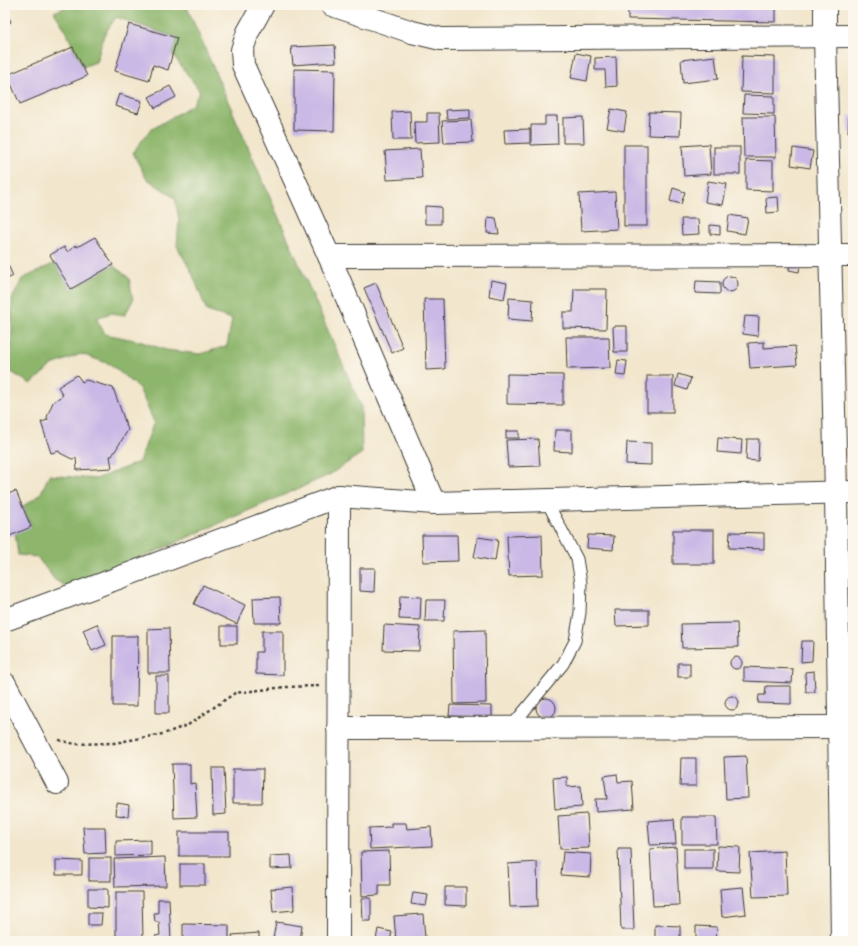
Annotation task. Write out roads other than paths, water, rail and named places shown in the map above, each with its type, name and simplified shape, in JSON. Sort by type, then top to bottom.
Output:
[{"type":"street","points":[[263,5],[248,32],[242,50],[243,65],[329,256],[434,503]]},
{"type":"street","points":[[332,5],[412,32],[441,39],[853,36]]},
{"type":"street","points":[[825,5],[830,255],[844,493],[840,727],[842,941]]},
{"type":"street","points":[[329,256],[853,255]]},
{"type":"street","points":[[5,620],[339,496],[434,503],[844,493]]},
{"type":"street","points":[[338,941],[339,496]]},
{"type":"street","points":[[5,684],[57,783]]},
{"type":"street","points":[[338,728],[840,727]]},
{"type":"lane","points":[[510,728],[563,664],[575,641],[580,613],[581,583],[577,559],[546,500]]}]
